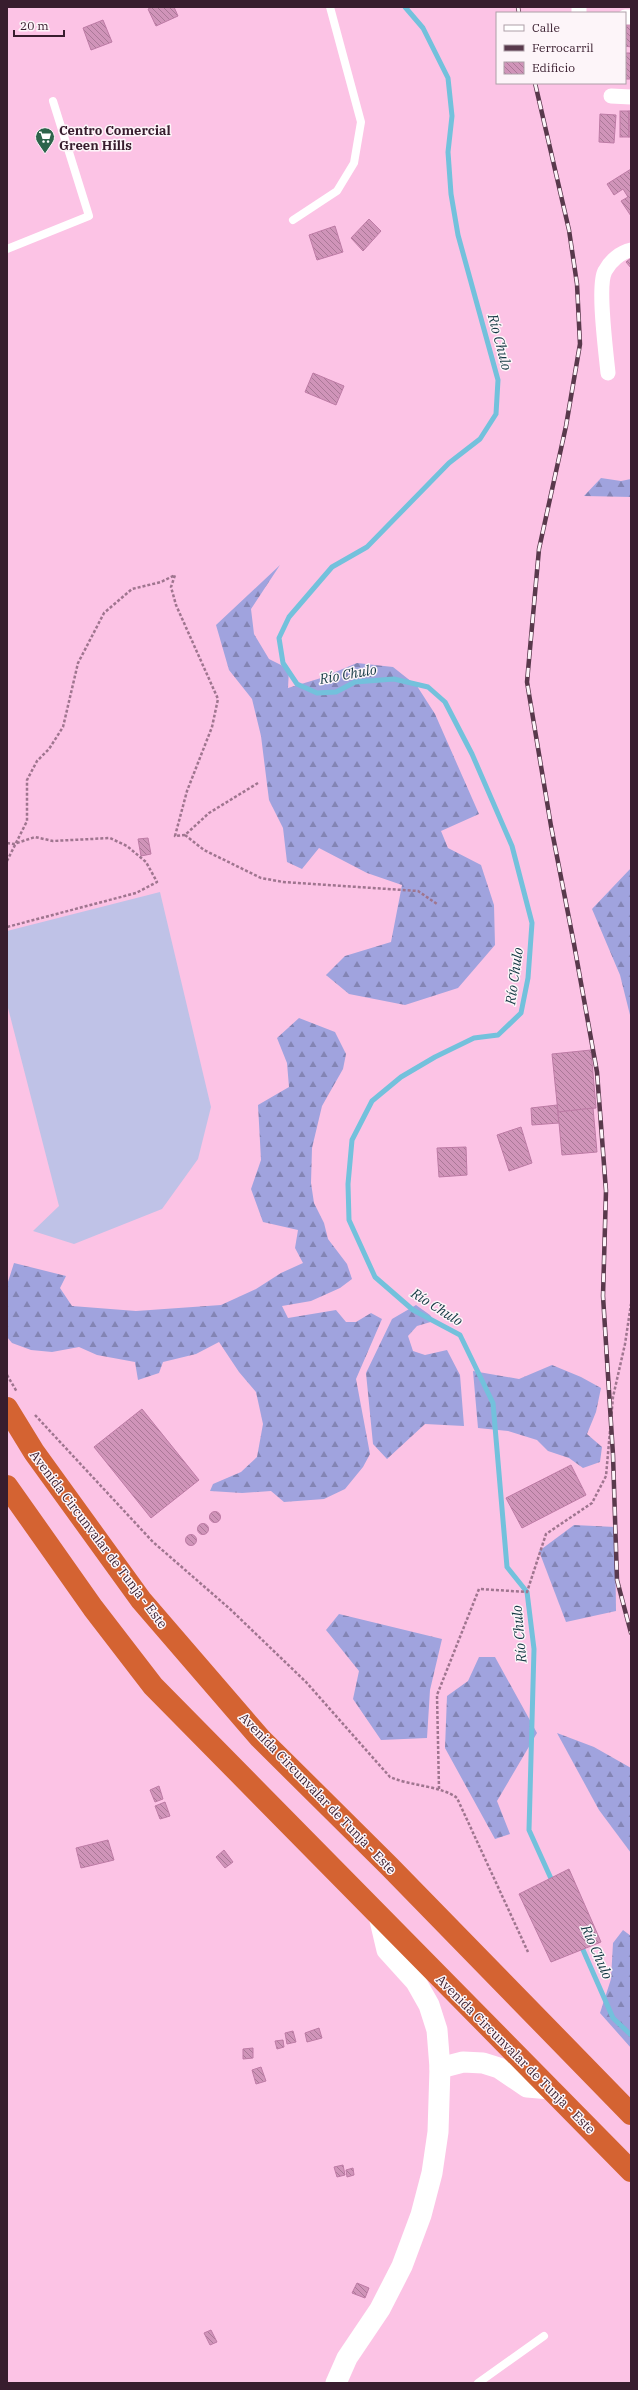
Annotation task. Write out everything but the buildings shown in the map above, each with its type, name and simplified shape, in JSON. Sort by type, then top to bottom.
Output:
[{"type":"highway","name":"Avenida Circunvalar de Tunja - Este","points":[[14,1402],[34,1452],[141,1600],[260,1738],[389,1866],[631,2114]]},
{"type":"highway","name":"Avenida Circunvalar de Tunja - Este","points":[[7,1486],[93,1608],[154,1686],[631,2171]]},
{"type":"street","points":[[611,96],[631,97]]},
{"type":"street","points":[[608,373],[601,287],[604,271],[614,259],[631,250]]},
{"type":"street","points":[[336,2383],[348,2358],[380,2310],[399,2272],[421,2215],[432,2173],[438,2132],[440,2068],[437,2030],[429,2005],[416,1982],[387,1950],[379,1916]]},
{"type":"street","points":[[440,2068],[463,2062],[483,2063],[500,2068],[526,2087],[551,2089]]},
{"type":"lane","points":[[293,220],[337,192],[354,163],[361,122],[330,7]]},
{"type":"lane","points":[[7,249],[90,216],[53,101]]},
{"type":"lane","points":[[478,2383],[544,2336]]},
{"type":"path","points":[[7,861],[14,844],[27,821],[27,780],[37,761],[49,749],[63,727],[78,663],[104,613],[132,589],[161,582],[175,575],[171,587],[176,605],[218,699],[212,727],[187,792],[175,836],[185,835],[208,813],[258,783]]},
{"type":"path","points":[[185,835],[204,850],[261,878],[283,882],[418,891],[437,904]]},
{"type":"path","points":[[7,843],[14,844],[35,837],[53,841],[110,838],[127,846],[146,862],[157,882],[136,892],[7,927]]},
{"type":"path","points":[[439,1789],[437,1695],[479,1589],[527,1592],[546,1534],[592,1503],[606,1476],[613,1397],[625,1344],[631,1304]]},
{"type":"path","points":[[7,1375],[14,1402]]},
{"type":"path","points":[[30,1409],[153,1542],[230,1608],[306,1682],[390,1777],[406,1784],[450,1792],[462,1806],[528,1952]]},
{"type":"shaded area","points":[[160,892],[211,1107],[198,1159],[162,1209],[74,1244],[33,1231],[59,1206],[7,1004],[7,931]]},
{"type":"green space","points":[[601,478],[621,481],[631,479],[631,497],[584,496]]},
{"type":"green space","points":[[280,565],[251,609],[254,634],[269,659],[289,669],[288,688],[321,678],[357,663],[393,667],[417,686],[435,714],[479,814],[441,831],[448,848],[481,865],[494,905],[495,945],[458,988],[405,1005],[349,994],[326,975],[345,956],[391,942],[402,885],[367,873],[319,848],[302,869],[287,862],[283,828],[269,800],[261,736],[252,699],[229,670],[216,625]]},
{"type":"green space","points":[[631,868],[631,1019],[620,975],[592,909]]},
{"type":"green space","points":[[299,1018],[335,1032],[346,1054],[343,1069],[322,1106],[312,1148],[311,1183],[314,1203],[324,1223],[328,1239],[347,1264],[352,1279],[340,1288],[311,1301],[282,1306],[288,1318],[336,1310],[346,1322],[356,1322],[371,1313],[382,1319],[356,1379],[370,1454],[363,1467],[345,1489],[324,1499],[284,1502],[271,1491],[242,1493],[210,1491],[213,1484],[241,1472],[257,1457],[263,1424],[256,1392],[239,1372],[219,1342],[196,1354],[163,1362],[159,1373],[138,1380],[135,1362],[97,1355],[79,1347],[52,1352],[31,1350],[12,1343],[7,1337],[7,1285],[14,1263],[66,1276],[60,1288],[72,1306],[136,1311],[221,1305],[256,1289],[281,1273],[303,1263],[295,1248],[298,1230],[263,1222],[251,1189],[261,1160],[258,1105],[289,1087],[287,1063],[277,1038]]},
{"type":"green space","points":[[416,1305],[430,1315],[434,1321],[417,1326],[408,1336],[413,1351],[425,1355],[447,1350],[460,1375],[464,1426],[425,1424],[387,1459],[373,1444],[366,1373],[392,1319]]},
{"type":"green space","points":[[552,1365],[581,1377],[601,1388],[596,1412],[587,1434],[602,1447],[600,1462],[583,1468],[569,1458],[548,1451],[537,1440],[508,1431],[478,1428],[473,1371],[519,1379]]},
{"type":"green space","points":[[574,1525],[615,1527],[616,1611],[566,1622],[539,1551]]},
{"type":"green space","points":[[339,1614],[442,1639],[430,1690],[427,1738],[381,1740],[353,1699],[359,1671],[326,1630]]},
{"type":"green space","points":[[479,1657],[495,1657],[537,1733],[497,1801],[510,1834],[495,1839],[445,1748],[447,1696],[468,1681]]},
{"type":"green space","points":[[557,1733],[594,1747],[631,1768],[631,1853],[599,1810]]},
{"type":"green space","points":[[623,1930],[631,1936],[631,2048],[600,2013],[611,1979],[613,1943]]},
{"type":"waterway","name":"Río Chulo","points":[[405,7],[423,28],[448,78],[452,116],[448,152],[451,194],[458,235],[498,380],[496,414],[480,439],[449,463],[367,547],[332,567],[289,617],[279,638],[283,663],[297,684],[317,693],[336,692],[355,682],[394,679],[428,687],[445,702],[472,754],[512,846],[532,923],[528,978],[521,1013],[498,1035],[474,1038],[435,1057],[401,1077],[372,1101],[352,1140],[348,1184],[349,1220],[375,1277],[413,1310],[460,1335],[493,1403],[507,1567],[527,1592],[534,1649],[529,1830],[553,1883]]},
{"type":"waterway","name":"Río Chulo","points":[[580,1943],[613,2018],[631,2035]]},
{"type":"railway","points":[[518,7],[519,12]]},
{"type":"railway","points":[[535,84],[569,230],[577,284],[580,344],[566,426],[539,549],[527,682],[551,826],[597,1072],[606,1191],[603,1296],[613,1455],[617,1580],[631,1633]]},
{"type":"place","name":"Centro Comercial Green Hills","points":[[45,154]]}]
